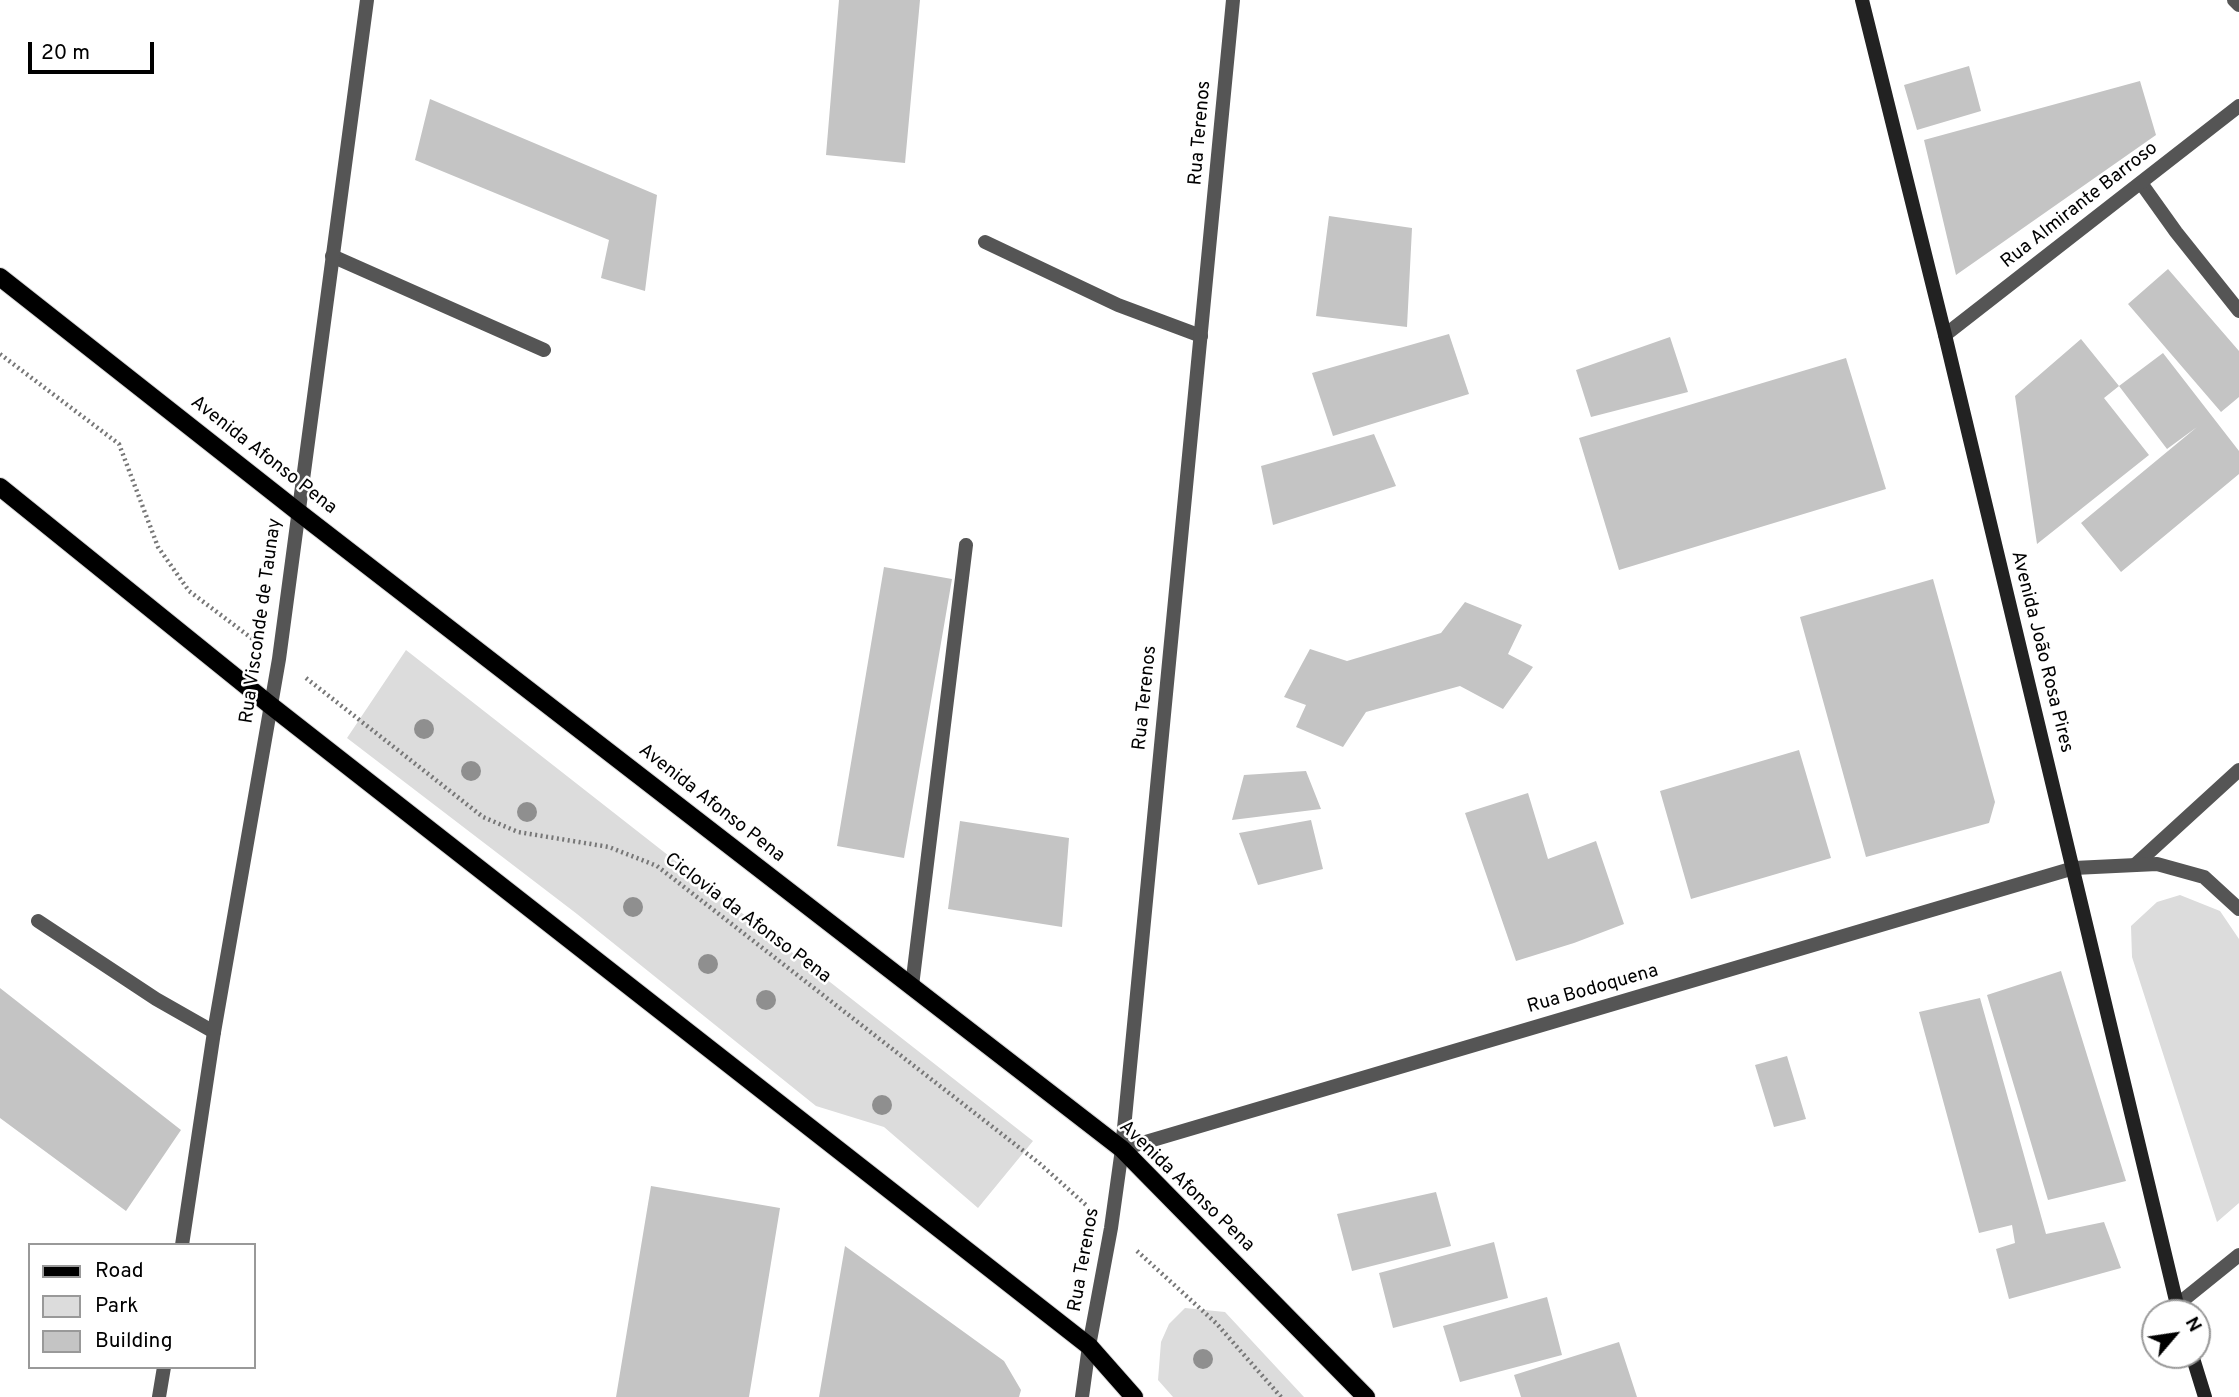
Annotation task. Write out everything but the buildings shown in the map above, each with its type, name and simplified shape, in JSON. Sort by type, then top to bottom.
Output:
[{"type":"main road","name":"Avenida Afonso Pena","points":[[0,277],[1122,1149],[1366,1397]]},
{"type":"main road","points":[[0,487],[270,705],[1089,1346],[1134,1397]]},
{"type":"street","name":"Rua Visconde de Taunay","points":[[182,1243],[214,1032],[279,659],[367,0]]},
{"type":"street","name":"Rua Terenos","points":[[1082,1397],[1122,1149],[1233,0]]},
{"type":"street","name":"Avenida João Rosa Pires","points":[[1862,0],[2074,868],[2176,1299]]},
{"type":"street","points":[[2234,0],[2239,5]]},
{"type":"street","name":"Rua Almirante Barroso","points":[[1945,335],[2239,106]]},
{"type":"street","points":[[2141,183],[2239,311]]},
{"type":"street","points":[[985,242],[1118,306],[1201,336]]},
{"type":"street","points":[[332,256],[544,350]]},
{"type":"street","points":[[912,986],[966,545]]},
{"type":"street","points":[[2135,865],[2239,770]]},
{"type":"street","name":"Rua Bodoquena","points":[[1122,1149],[2074,868],[2157,864],[2204,877],[2239,909]]},
{"type":"street","points":[[38,921],[156,999],[214,1032]]},
{"type":"street","points":[[2189,1299],[2239,1255]]},
{"type":"street","points":[[159,1397],[164,1369]]},
{"type":"street","points":[[2196,1369],[2205,1397]]},
{"type":"path","name":"Ciclovia da Afonso Pena","points":[[0,354],[119,444],[158,547],[189,591],[364,721],[483,817],[518,832],[608,847],[657,866],[1039,1163],[1216,1323],[1281,1397]]},
{"type":"green space","points":[[406,650],[1033,1141],[978,1208],[884,1127],[816,1106],[577,914],[347,738]]},
{"type":"green space","points":[[2180,895],[2220,911],[2239,939],[2239,1203],[2217,1222],[2132,957],[2131,926],[2157,902]]},
{"type":"green space","points":[[1185,1308],[1225,1312],[1304,1397],[1173,1397],[1158,1380],[1161,1342],[1169,1324]]}]
